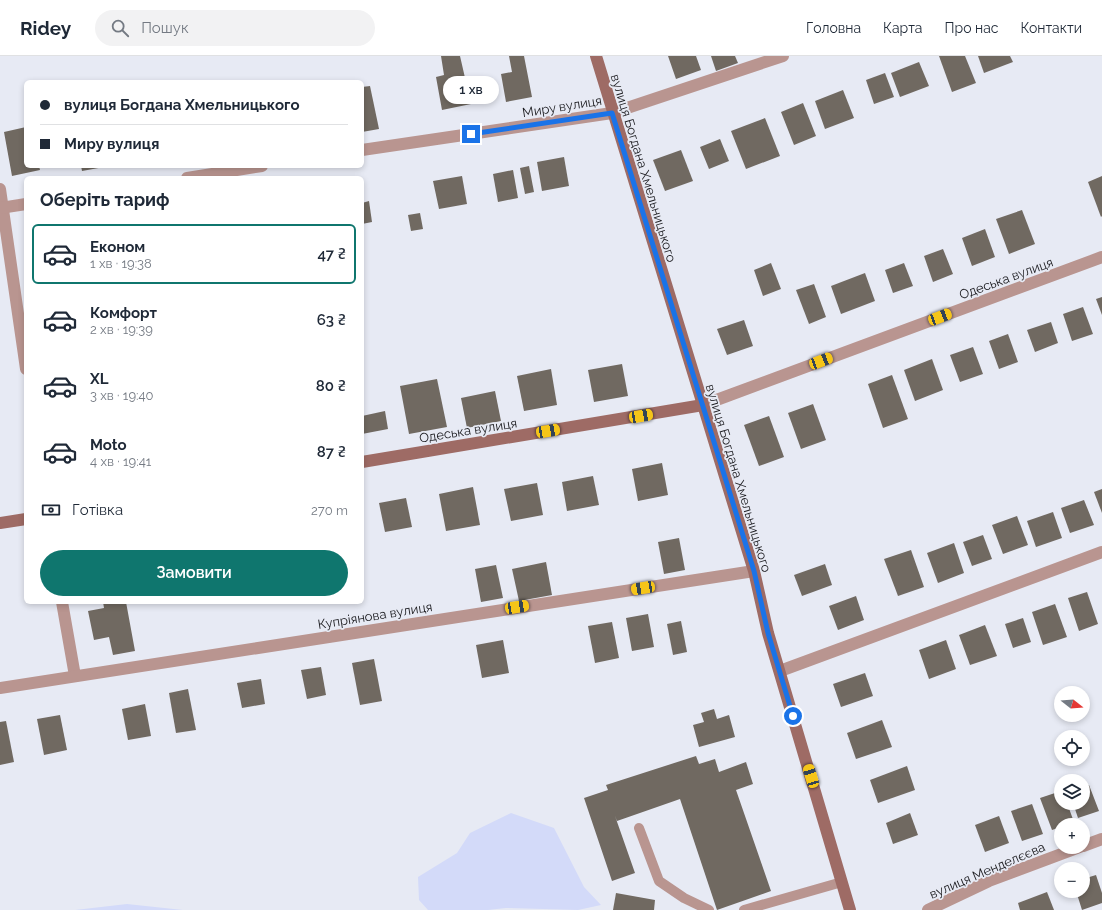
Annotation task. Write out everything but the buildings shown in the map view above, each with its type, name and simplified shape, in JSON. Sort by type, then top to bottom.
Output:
[{"type":"street","name":"вулиця Богдана Хмельницького","points":[[596,56],[612,113],[754,571],[780,671],[850,910]]},
{"type":"street","name":"Миру вулиця","points":[[364,150],[612,113],[783,56]]},
{"type":"street","points":[[200,176],[250,168]]},
{"type":"street","points":[[0,189],[24,356]]},
{"type":"street","points":[[2,208],[24,204]]},
{"type":"street","name":"Одеська вулиця","points":[[364,462],[703,405],[1102,257]]},
{"type":"street","points":[[0,523],[24,519]]},
{"type":"street","points":[[780,671],[1102,552]]},
{"type":"street","name":"Купріянова вулиця","points":[[0,688],[754,571]]},
{"type":"street","points":[[62,604],[75,676]]},
{"type":"street","points":[[1090,843],[1102,839]]},
{"type":"street","name":"вулиця Менделєєва","points":[[928,910],[989,881],[1061,854]]},
{"type":"lane","points":[[639,828],[659,881],[684,898],[708,910]]},
{"type":"lane","points":[[744,910],[842,882]]},
{"type":"shaded area","points":[[511,813],[554,828],[584,887],[601,905],[578,910],[506,908],[488,910],[428,910],[419,900],[418,877],[457,853],[470,833]]},
{"type":"shaded area","points":[[127,904],[183,910],[75,910]]},
{"type":"route","points":[[471,134],[612,113],[754,571],[768,633],[793,716]]}]
